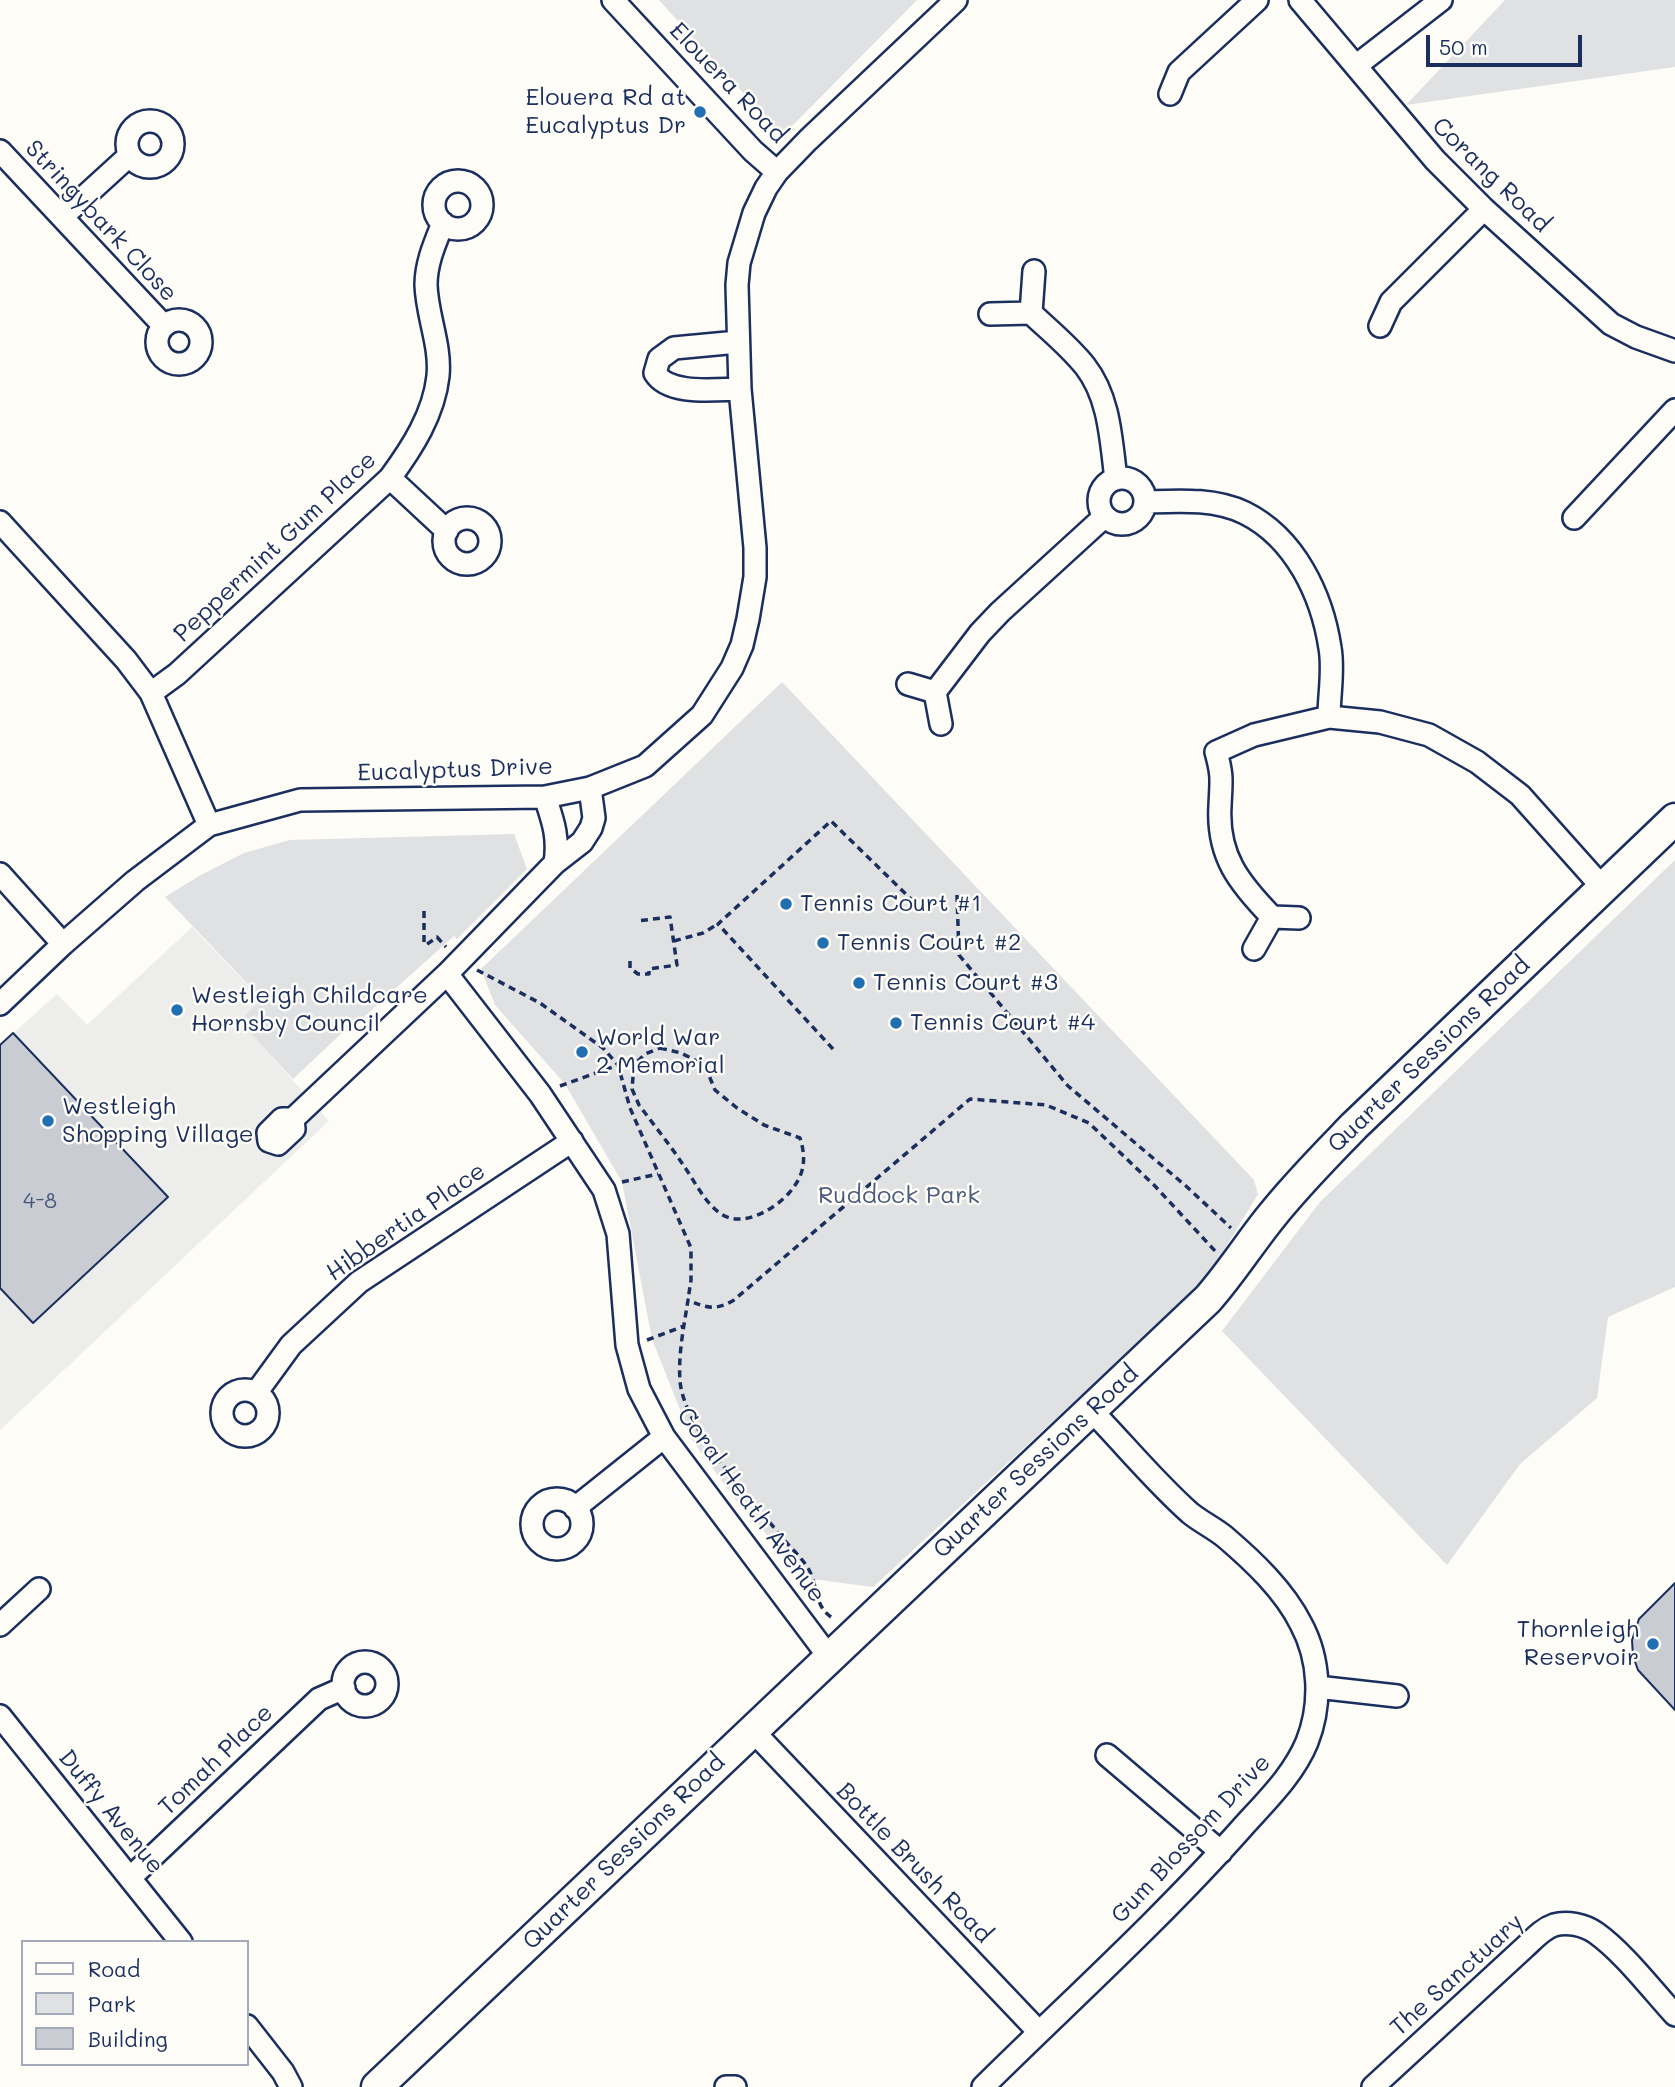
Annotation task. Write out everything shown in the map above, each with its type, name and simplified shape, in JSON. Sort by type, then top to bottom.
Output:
[{"type":"main road","name":"Quarter Sessions Road","points":[[377,2087],[1208,1299],[1289,1195],[1354,1126],[1675,819]]},
{"type":"street","name":"Elouera Road","points":[[613,0],[753,151],[777,172]]},
{"type":"street","name":"Eucalyptus Drive","points":[[0,1004],[135,881],[209,825],[300,800],[545,797],[590,788],[645,766],[702,715],[732,668],[743,645],[755,578],[755,548],[738,342],[738,263],[754,213],[777,172],[956,0]]},
{"type":"street","points":[[1170,94],[1179,72],[1257,0]]},
{"type":"street","name":"Corang Road","points":[[1300,0],[1426,150],[1484,209],[1611,324],[1636,337],[1675,351]]},
{"type":"street","points":[[1357,65],[1441,0]]},
{"type":"street","name":"Stringybark Close","points":[[0,151],[163,326]]},
{"type":"street","points":[[62,217],[130,155]]},
{"type":"street","points":[[1380,326],[1391,302],[1484,209]]},
{"type":"street","name":"Peppermint Gum Place","points":[[151,693],[177,674],[390,478],[420,433],[434,399],[438,377],[438,358],[426,285],[428,266],[443,223]]},
{"type":"street","points":[[1031,313],[1034,271]]},
{"type":"street","points":[[990,314],[1031,313],[1086,367],[1108,418],[1116,479]]},
{"type":"street","points":[[738,342],[674,348],[659,359],[655,373],[659,380],[678,388],[740,389]]},
{"type":"street","points":[[1574,519],[1675,410]]},
{"type":"street","points":[[390,478],[447,531]]},
{"type":"street","points":[[1116,479],[1133,481],[1139,487],[1145,502],[1140,515],[1129,523],[1116,524],[1104,517],[1098,502],[1103,488],[1116,479]]},
{"type":"street","points":[[1145,502],[1187,501],[1216,504],[1245,513],[1274,534],[1301,564],[1319,602],[1331,650],[1329,717]]},
{"type":"street","points":[[941,724],[935,692],[980,633],[1104,517]]},
{"type":"street","points":[[0,522],[126,660],[151,693],[209,825]]},
{"type":"street","points":[[908,684],[935,692]]},
{"type":"street","points":[[1298,918],[1272,917],[1233,871],[1221,836],[1219,807],[1223,776],[1216,752],[1254,735],[1329,717],[1380,722],[1429,735],[1477,762],[1520,795],[1603,888]]},
{"type":"street","points":[[293,1119],[453,968],[555,863],[582,842],[594,818],[590,788]]},
{"type":"street","points":[[545,797],[558,845],[555,863]]},
{"type":"street","points":[[0,874],[63,944]]},
{"type":"street","points":[[1254,949],[1272,917]]},
{"type":"street","name":"Coral Heath Avenue","points":[[453,968],[604,1190],[618,1234],[627,1345],[639,1389],[664,1437],[829,1657]]},
{"type":"street","name":"Hibbertia Place","points":[[256,1393],[291,1345],[359,1282],[572,1141]]},
{"type":"street","name":"Gum Blossom Drive","points":[[983,2087],[1221,1852],[1296,1764],[1308,1741],[1314,1717],[1317,1687],[1310,1646],[1290,1605],[1247,1557],[1189,1512],[1091,1410]]},
{"type":"street","points":[[575,1508],[664,1437]]},
{"type":"street","points":[[0,1625],[38,1589]]},
{"type":"street","points":[[1317,1687],[1397,1696]]},
{"type":"street","name":"Tomah Place","points":[[131,1877],[319,1699],[344,1688]]},
{"type":"street","name":"Duffy Avenue","points":[[0,1716],[179,1940]]},
{"type":"street","name":"Bottle Brush Road","points":[[752,1730],[1039,2032]]},
{"type":"street","points":[[1107,1755],[1221,1852]]},
{"type":"street","name":"The Sanctuary","points":[[1373,2087],[1532,1940],[1555,1925],[1574,1925],[1595,1932],[1675,2015]]},
{"type":"street","points":[[248,2027],[283,2072],[291,2087]]},
{"type":"street","points":[[726,2087],[735,2087]]},
{"type":"path","points":[[674,941],[703,933],[718,924],[831,821],[916,904]]},
{"type":"path","points":[[957,895],[959,955],[1068,1086],[1186,1186],[1231,1228]]},
{"type":"path","points":[[424,911],[424,942],[426,945],[437,937],[453,968],[540,1003],[603,1048],[618,1065],[630,1108],[691,1248],[691,1280],[680,1381],[684,1402],[694,1423],[721,1461],[809,1570],[823,1611],[831,1617]]},
{"type":"path","points":[[630,961],[631,968],[638,974],[649,974],[649,969],[677,965],[670,917],[637,921]]},
{"type":"path","points":[[718,924],[833,1049]]},
{"type":"path","points":[[660,1048],[695,1060],[708,1073],[715,1090],[737,1108],[764,1125],[800,1138],[804,1167],[798,1182],[772,1208],[744,1219],[722,1214],[707,1200],[639,1105],[632,1089],[634,1065],[645,1054],[660,1048]]},
{"type":"path","points":[[540,1094],[618,1065],[634,1065]]},
{"type":"path","points":[[688,1300],[709,1309],[721,1308],[734,1300],[970,1099],[1046,1105],[1089,1123],[1154,1185],[1217,1253]]},
{"type":"path","points":[[630,1108],[639,1105]]},
{"type":"path","points":[[604,1190],[622,1182],[657,1174]]},
{"type":"path","points":[[627,1345],[684,1326]]},
{"type":"shaded area","points":[[192,927],[262,1000],[240,1021],[329,1121],[0,1430],[0,1045],[57,994],[87,1025]]},
{"type":"green space","points":[[659,0],[917,0],[782,136]]},
{"type":"green space","points":[[1505,0],[1675,0],[1675,67],[1406,105]]},
{"type":"green space","name":"Ruddock Park","points":[[782,682],[1254,1180],[1258,1194],[1206,1280],[873,1587],[805,1578],[735,1499],[692,1440],[652,1339],[622,1182],[565,1084],[495,1005],[481,969]]},
{"type":"green space","points":[[514,834],[527,869],[457,939],[454,936],[347,1032],[345,1030],[293,1079],[239,1021],[262,999],[165,897],[244,853],[290,840]]},
{"type":"green space","points":[[1675,860],[1675,1287],[1608,1317],[1597,1398],[1520,1464],[1447,1565],[1222,1331],[1320,1202]]},
{"type":"building","name":"Westleigh Shopping Village","points":[[13,1033],[168,1197],[33,1323],[0,1288],[0,1045]]},
{"type":"building","name":"Thornleigh Reservoir","points":[[1675,1583],[1675,1710],[1638,1670],[1633,1656],[1632,1640],[1639,1619]]},
{"type":"place","name":"Elouera Rd at Eucalyptus Dr","points":[[700,112]]},
{"type":"place","name":"Tennis Court #1","points":[[786,904]]},
{"type":"place","name":"Tennis Court #2","points":[[823,943]]},
{"type":"place","name":"Tennis Court #3","points":[[859,983]]},
{"type":"place","name":"Westleigh Childcare Hornsby Council","points":[[177,1010]]},
{"type":"place","name":"Tennis Court #4","points":[[896,1023]]},
{"type":"place","name":"World War 2 Memorial","points":[[582,1052]]},
{"type":"place","name":"Westleigh Shopping Village","points":[[48,1121]]},
{"type":"place","name":"Thornleigh Reservoir","points":[[1653,1644]]}]
